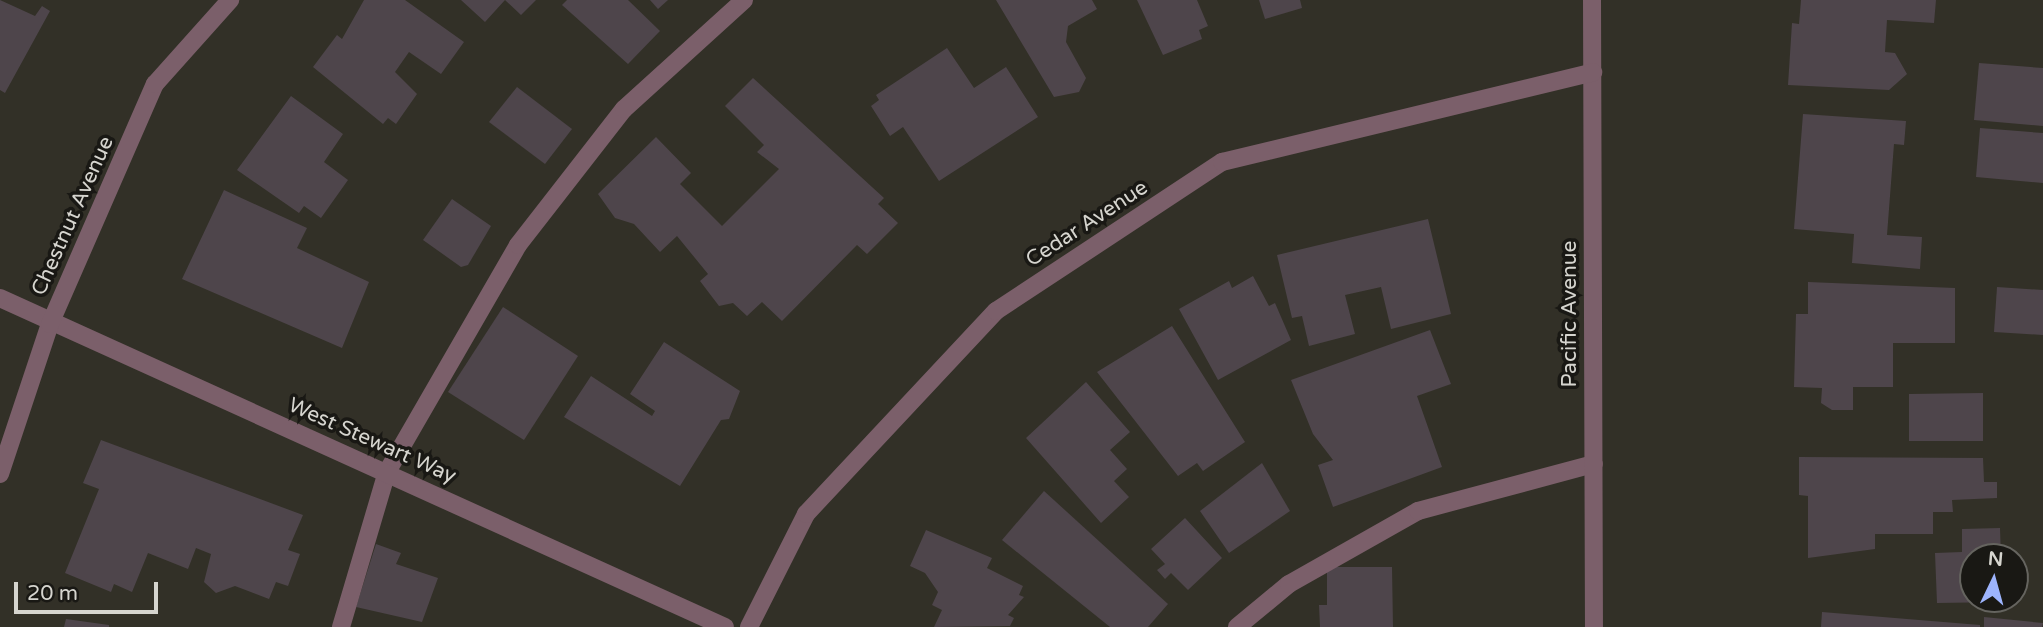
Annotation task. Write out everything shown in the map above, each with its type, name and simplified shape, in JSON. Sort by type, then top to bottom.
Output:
[{"type":"street","name":"Chestnut Avenue","points":[[0,474],[50,324],[155,84],[230,0]]},
{"type":"street","points":[[341,627],[387,472],[518,245],[624,109],[744,0]]},
{"type":"street","name":"Pacific Avenue","points":[[1592,0],[1594,627]]},
{"type":"street","name":"Cedar Avenue","points":[[749,627],[806,514],[996,311],[1222,162],[1593,72]]},
{"type":"street","name":"West Stewart Way","points":[[0,298],[50,324],[387,472],[725,627]]},
{"type":"street","points":[[1237,627],[1289,584],[1418,512],[1594,464]]},
{"type":"building","points":[[0,0],[35,16],[42,6],[50,11],[5,93],[0,90]]},
{"type":"building","points":[[364,0],[405,0],[464,42],[441,74],[409,52],[395,72],[417,94],[396,124],[388,118],[383,124],[313,67],[337,35],[342,39]]},
{"type":"building","points":[[461,0],[505,0],[485,22]]},
{"type":"building","points":[[505,0],[536,0],[521,15]]},
{"type":"building","points":[[567,0],[628,0],[660,31],[628,64],[562,5]]},
{"type":"building","points":[[650,0],[668,0],[658,9]]},
{"type":"building","points":[[996,0],[1092,0],[1097,9],[1068,26],[1066,42],[1086,78],[1079,92],[1054,97]]},
{"type":"building","points":[[1137,0],[1197,0],[1208,26],[1199,30],[1202,39],[1163,55]]},
{"type":"building","points":[[1259,0],[1300,0],[1302,8],[1265,19]]},
{"type":"building","points":[[1801,0],[1936,0],[1934,23],[1887,20],[1885,52],[1895,53],[1907,74],[1889,90],[1788,85],[1792,23],[1799,24]]},
{"type":"building","points":[[947,48],[974,88],[1006,67],[1038,117],[939,181],[903,127],[890,136],[871,106],[879,100],[876,95]]},
{"type":"building","points":[[1979,63],[2043,68],[2043,126],[1974,120]]},
{"type":"building","points":[[753,78],[884,198],[878,204],[898,223],[867,254],[857,245],[782,321],[762,302],[747,316],[733,303],[719,306],[700,281],[708,274],[677,236],[660,252],[634,224],[615,218],[598,194],[656,137],[691,173],[680,184],[722,226],[779,169],[757,152],[764,145],[725,106]]},
{"type":"building","points":[[517,87],[572,129],[545,164],[489,122]]},
{"type":"building","points":[[291,96],[343,134],[324,162],[348,180],[321,218],[304,206],[299,213],[237,170]]},
{"type":"building","points":[[1803,114],[1906,121],[1904,145],[1894,144],[1887,235],[1922,237],[1920,269],[1852,263],[1854,234],[1794,229]]},
{"type":"building","points":[[1980,128],[2043,133],[2043,183],[1976,177]]},
{"type":"building","points":[[224,190],[307,228],[297,248],[369,282],[342,348],[182,279]]},
{"type":"building","points":[[452,199],[491,226],[468,265],[461,267],[423,240]]},
{"type":"building","points":[[1428,219],[1451,314],[1391,329],[1381,287],[1345,295],[1355,334],[1309,346],[1302,316],[1292,318],[1277,255]]},
{"type":"building","points":[[1253,276],[1269,306],[1275,303],[1291,340],[1218,380],[1179,309],[1229,281],[1232,288]]},
{"type":"building","points":[[1808,282],[1955,288],[1955,343],[1893,343],[1893,387],[1853,387],[1853,410],[1832,410],[1821,403],[1822,388],[1794,387],[1796,314],[1808,314]]},
{"type":"building","points":[[1997,287],[2043,290],[2043,335],[1994,332]]},
{"type":"building","points":[[503,307],[578,356],[524,440],[448,392]]},
{"type":"building","points":[[1172,326],[1245,442],[1203,471],[1197,463],[1178,476],[1097,372]]},
{"type":"building","points":[[1430,330],[1451,384],[1417,396],[1442,467],[1333,507],[1318,465],[1333,460],[1313,434],[1291,380]]},
{"type":"building","points":[[664,342],[740,391],[729,419],[721,420],[680,486],[564,417],[591,376],[652,416],[655,411],[630,394]]},
{"type":"building","points":[[1086,382],[1130,432],[1110,450],[1127,469],[1114,481],[1129,497],[1101,523],[1026,438]]},
{"type":"building","points":[[1983,393],[1983,441],[1909,441],[1909,394]]},
{"type":"building","points":[[101,440],[303,515],[288,550],[300,554],[288,586],[276,582],[269,599],[235,586],[216,593],[204,582],[211,554],[196,548],[188,569],[148,553],[132,592],[114,584],[111,592],[65,573],[99,489],[83,483]]},
{"type":"building","points":[[1799,457],[1983,458],[1984,482],[1997,482],[1997,498],[1952,500],[1953,512],[1933,512],[1933,534],[1875,534],[1875,549],[1808,558],[1808,496],[1799,495]]},
{"type":"building","points":[[1262,463],[1290,511],[1229,553],[1200,511]]},
{"type":"building","points":[[1044,491],[1168,604],[1148,627],[1110,627],[1002,540]]},
{"type":"building","points":[[1185,518],[1222,558],[1188,590],[1171,573],[1165,579],[1157,570],[1165,564],[1151,549]]},
{"type":"building","points":[[2000,528],[2001,543],[1962,543],[1962,529]]},
{"type":"building","points":[[926,530],[992,558],[987,568],[1023,586],[1019,595],[1024,597],[1008,615],[1014,618],[1010,626],[934,627],[942,610],[932,605],[938,592],[925,573],[910,566]]},
{"type":"building","points":[[376,544],[401,553],[396,564],[438,578],[422,622],[356,607]]},
{"type":"building","points":[[1959,552],[1959,603],[1937,603],[1935,553]]},
{"type":"building","points":[[1327,567],[1392,567],[1393,627],[1320,627],[1319,605],[1327,605]]},
{"type":"building","points":[[1822,612],[1980,625],[1980,627],[1821,627]]},
{"type":"building","points":[[1984,617],[2043,623],[2042,627],[1984,627]]},
{"type":"building","points":[[66,619],[109,625],[109,627],[64,627]]}]
